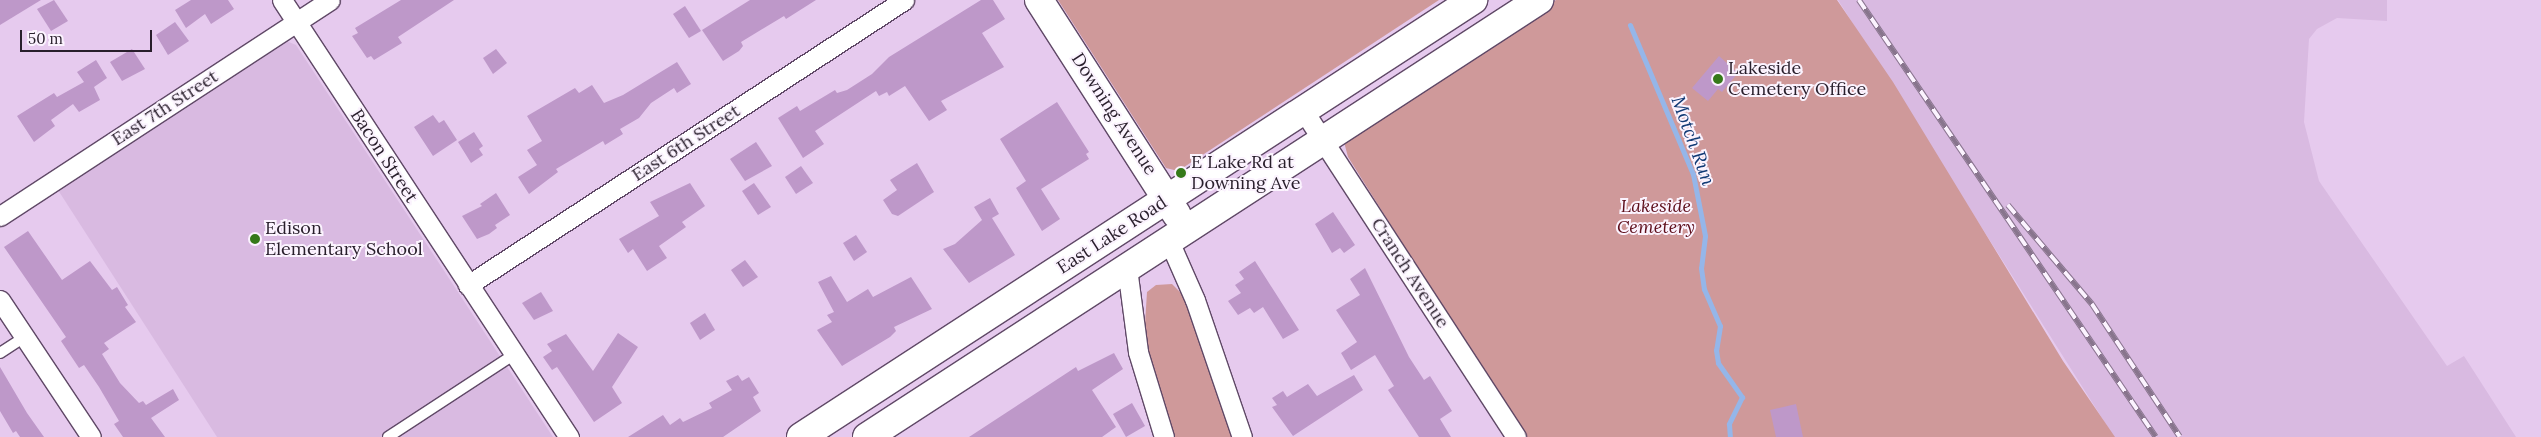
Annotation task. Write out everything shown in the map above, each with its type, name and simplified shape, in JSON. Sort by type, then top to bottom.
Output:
[{"type":"main road","name":"Downing Avenue","points":[[1040,0],[1168,199],[1178,235]]},
{"type":"main road","name":"East Lake Road","points":[[801,437],[1473,0]]},
{"type":"main road","name":"East Lake Road","points":[[867,437],[1539,0]]},
{"type":"street","name":"Bacon Street","points":[[282,0],[569,437]]},
{"type":"street","name":"East 7th Street","points":[[0,216],[330,0]]},
{"type":"street","name":"East 6th Street","points":[[468,285],[904,0]]},
{"type":"street","name":"Cranch Avenue","points":[[1304,110],[1516,437]]},
{"type":"street","points":[[1178,235],[1195,300],[1242,437]]},
{"type":"street","points":[[1127,268],[1138,352],[1164,437]]},
{"type":"street","points":[[0,300],[91,437]]},
{"type":"lane","points":[[0,353],[25,337]]},
{"type":"lane","points":[[388,437],[515,354]]},
{"type":"shaded area","points":[[1838,0],[2387,0],[2387,21],[2337,18],[2317,29],[2309,39],[2304,122],[2319,181],[2447,366],[2464,356],[2516,437],[2114,437]]},
{"type":"shaded area","name":"Edison Elementary School","points":[[284,40],[296,45],[553,437],[217,437],[58,190]]},
{"type":"green space","points":[[1058,0],[1439,0],[1178,171],[1166,168]]},
{"type":"green space","name":"Lakeside Cemetery","points":[[1556,0],[1837,0],[1893,82],[2063,361],[2115,437],[1524,437],[1348,157],[1344,142],[1375,116]]},
{"type":"green space","points":[[1172,284],[1181,293],[1190,311],[1234,437],[1171,437],[1143,355],[1147,292],[1156,285]]},
{"type":"building","points":[[0,0],[41,0],[0,25]]},
{"type":"building","points":[[54,0],[68,21],[51,31],[37,9]]},
{"type":"building","points":[[191,0],[228,0],[234,9],[211,24],[205,14],[186,28],[175,10]]},
{"type":"building","points":[[401,0],[454,0],[398,37],[402,43],[374,60],[371,56],[367,58],[352,36],[358,33],[355,28]]},
{"type":"building","points":[[750,0],[816,0],[786,19],[784,16],[741,42],[743,46],[739,51],[723,61],[702,30]]},
{"type":"building","points":[[981,0],[993,0],[1005,19],[982,33],[1004,67],[941,101],[947,110],[929,121],[905,86],[889,96],[887,92],[879,96],[876,91],[815,131],[824,144],[803,158],[778,118],[797,106],[800,111],[835,90],[837,93],[847,90],[872,74],[889,57]]},
{"type":"building","points":[[685,6],[701,31],[689,38],[673,14]]},
{"type":"building","points":[[175,22],[189,41],[168,55],[156,35]]},
{"type":"building","points":[[132,49],[145,69],[122,81],[110,62]]},
{"type":"building","points":[[496,49],[507,63],[493,74],[483,58]]},
{"type":"building","name":"Lakeside Cemetery Office","points":[[1719,56],[1738,73],[1722,92],[1718,89],[1708,101],[1692,88]]},
{"type":"building","points":[[96,60],[107,78],[94,87],[100,100],[79,112],[73,104],[51,120],[55,126],[34,142],[17,116],[54,93],[57,97],[84,82],[77,72]]},
{"type":"building","points":[[677,62],[691,84],[677,93],[674,88],[651,103],[639,118],[620,129],[623,134],[605,145],[603,141],[556,169],[558,172],[529,194],[518,177],[537,165],[527,150],[542,141],[527,116],[575,88],[579,93],[592,85],[604,103],[623,95]]},
{"type":"building","points":[[1057,102],[1089,152],[1086,154],[1089,159],[1041,189],[1060,219],[1042,231],[1016,188],[1026,181],[1000,139]]},
{"type":"building","points":[[433,115],[439,123],[444,120],[457,140],[433,156],[414,127]]},
{"type":"building","points":[[474,132],[483,146],[479,149],[483,155],[471,163],[458,142]]},
{"type":"building","points":[[756,142],[772,166],[745,181],[730,159]]},
{"type":"building","points":[[917,163],[934,192],[898,216],[892,214],[883,200],[897,190],[890,180]]},
{"type":"building","points":[[801,166],[813,183],[796,194],[785,177]]},
{"type":"building","points":[[690,183],[705,206],[682,222],[686,227],[659,246],[667,258],[647,271],[633,249],[628,253],[619,239],[659,216],[650,202]]},
{"type":"building","points":[[754,183],[771,207],[758,215],[742,191]]},
{"type":"building","points":[[496,193],[510,215],[495,225],[497,228],[489,234],[477,239],[462,216],[482,206],[480,204]]},
{"type":"building","points":[[990,198],[999,214],[992,218],[1015,255],[969,283],[943,249],[955,244],[982,220],[974,207]]},
{"type":"building","points":[[1333,212],[1355,245],[1344,253],[1340,248],[1332,253],[1315,224]]},
{"type":"building","points":[[28,231],[62,280],[90,261],[112,290],[117,287],[128,305],[125,307],[136,322],[104,343],[109,349],[102,354],[120,383],[139,403],[143,401],[146,405],[173,389],[179,400],[151,418],[165,437],[123,437],[114,424],[119,421],[99,387],[84,365],[79,368],[61,341],[66,337],[4,247]]},
{"type":"building","points":[[856,235],[867,252],[854,261],[843,243]]},
{"type":"building","points":[[745,260],[758,277],[743,287],[731,270]]},
{"type":"building","points":[[1255,261],[1299,330],[1283,339],[1263,307],[1254,313],[1250,308],[1238,315],[1228,301],[1241,293],[1235,285],[1244,279],[1239,272]]},
{"type":"building","points":[[1365,268],[1409,357],[1424,380],[1430,376],[1452,411],[1440,419],[1451,437],[1419,437],[1388,390],[1394,386],[1375,355],[1351,370],[1341,353],[1357,342],[1336,310],[1360,295],[1350,279]]},
{"type":"building","points":[[831,276],[847,302],[868,289],[873,297],[911,277],[932,309],[894,327],[896,331],[890,337],[842,366],[817,330],[832,322],[827,315],[834,312],[818,282]]},
{"type":"building","points":[[541,292],[553,311],[534,320],[522,303]]},
{"type":"building","points":[[705,313],[715,330],[700,340],[690,323]]},
{"type":"building","points":[[618,333],[638,347],[612,387],[622,403],[594,422],[557,367],[552,370],[543,357],[552,351],[547,344],[566,334],[593,371]]},
{"type":"building","points":[[1114,353],[1123,369],[1092,390],[1116,427],[1102,437],[969,437],[1076,367],[1078,371]]},
{"type":"building","points":[[0,367],[27,413],[44,437],[20,437],[16,431],[13,433],[0,411]]},
{"type":"building","points":[[738,375],[742,381],[749,377],[759,393],[753,397],[761,411],[723,437],[628,437],[663,415],[670,425],[680,418],[683,422],[712,408],[709,403],[732,390],[726,381]]},
{"type":"building","points":[[1354,375],[1363,390],[1293,436],[1272,407],[1277,405],[1272,398],[1283,391],[1287,397],[1308,384],[1317,396]]},
{"type":"building","points":[[1132,403],[1145,426],[1126,437],[1113,414]]},
{"type":"building","points":[[1796,404],[1803,437],[1776,437],[1770,410]]},
{"type":"waterway","name":"Motch Run","points":[[1630,25],[1693,174],[1705,236],[1701,268],[1704,289],[1720,326],[1716,350],[1718,363],[1742,397],[1729,424],[1730,437]]},
{"type":"railway","points":[[1859,0],[2156,437]]},
{"type":"railway","points":[[2008,205],[2092,304],[2180,437]]},
{"type":"place","name":"Lakeside Cemetery Office","points":[[1718,79]]},
{"type":"place","name":"E Lake Rd at Downing Ave","points":[[1181,173]]},
{"type":"place","name":"Edison Elementary School","points":[[255,239]]}]
